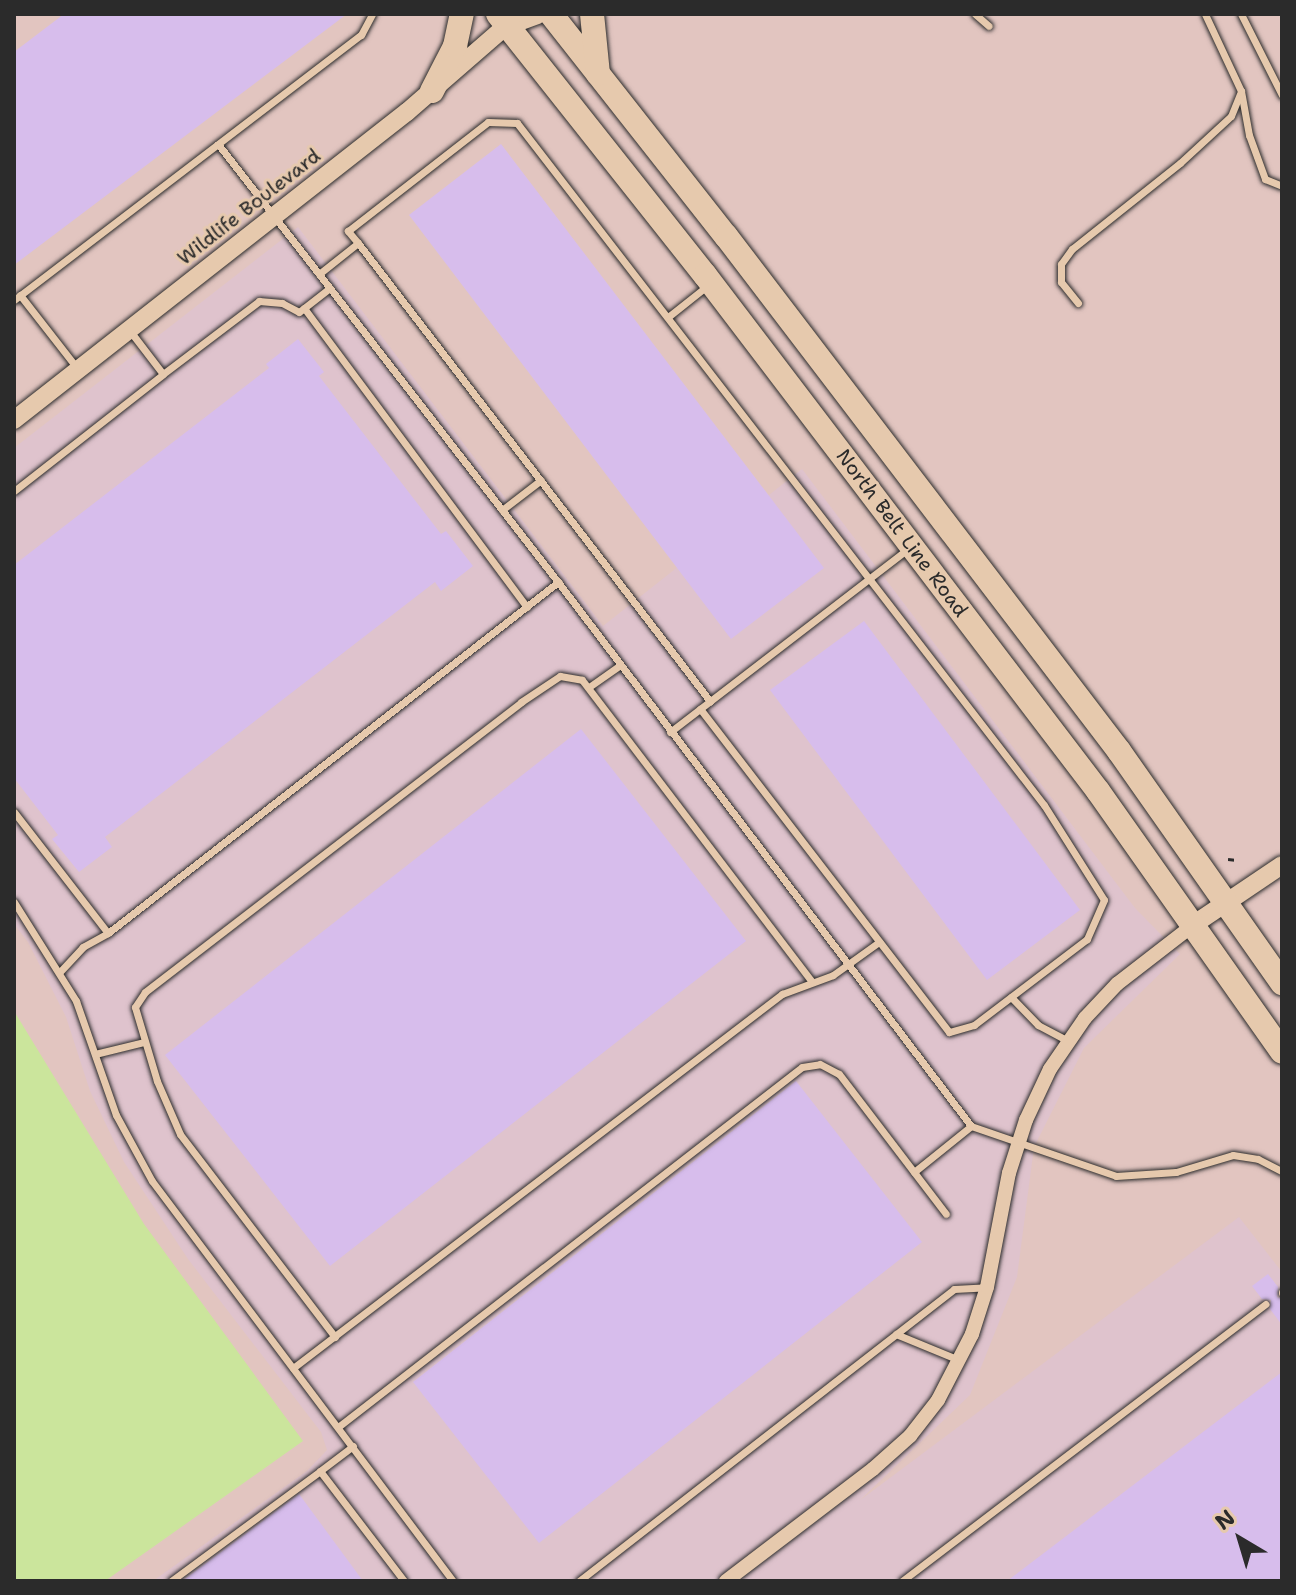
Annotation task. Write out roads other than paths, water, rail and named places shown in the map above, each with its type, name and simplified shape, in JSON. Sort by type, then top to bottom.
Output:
[{"type":"main road","points":[[432,91],[455,46],[462,14]]},
{"type":"main road","points":[[506,18],[537,14]]},
{"type":"main road","name":"North Belt Line Road","points":[[551,14],[1110,739],[1282,983]]},
{"type":"main road","points":[[592,14],[598,74]]},
{"type":"main road","name":"North Belt Line Road","points":[[506,18],[1098,791],[1282,1052]]},
{"type":"street","name":"Wildlife Boulevard","points":[[14,420],[432,91],[506,18]]},
{"type":"street","points":[[726,1581],[873,1469],[910,1436],[938,1400],[959,1360],[987,1287],[1009,1173],[1033,1103],[1068,1041],[1117,984],[1162,945],[1282,865]]},
{"type":"lane","points":[[78,370],[17,298],[361,35],[372,14]]},
{"type":"lane","points":[[975,14],[989,26]]},
{"type":"lane","points":[[1205,14],[1241,91],[1249,135],[1265,179],[1282,186]]},
{"type":"lane","points":[[1241,14],[1282,95]]},
{"type":"lane","points":[[1078,303],[1061,282],[1061,264],[1072,249],[1231,116],[1241,91]]},
{"type":"lane","points":[[700,709],[949,1032],[974,1025],[1087,939],[1104,900],[1044,805],[867,580],[525,130],[507,120],[488,122],[348,231],[710,701]]},
{"type":"lane","points":[[218,144],[558,582],[971,1126],[1103,1172],[1127,1177],[1176,1172],[1233,1155],[1258,1159],[1282,1171]]},
{"type":"lane","points":[[319,274],[358,243]]},
{"type":"lane","points":[[668,317],[711,283]]},
{"type":"lane","points":[[14,491],[259,301],[282,303],[299,312],[330,288]]},
{"type":"lane","points":[[304,308],[527,607]]},
{"type":"lane","points":[[129,330],[163,374]]},
{"type":"lane","points":[[502,510],[541,480]]},
{"type":"lane","points":[[670,732],[911,546]]},
{"type":"lane","points":[[60,972],[83,947],[108,933],[558,582]]},
{"type":"lane","points":[[589,687],[620,665]]},
{"type":"lane","points":[[335,1337],[189,1148],[166,1106],[135,1007],[145,992],[547,683],[572,676],[589,687],[811,981]]},
{"type":"lane","points":[[14,812],[108,933]]},
{"type":"lane","points":[[14,902],[60,972],[84,1019],[116,1115],[143,1166],[453,1581]]},
{"type":"lane","points":[[293,1368],[782,994],[833,975],[879,942]]},
{"type":"lane","points":[[1011,997],[1038,1025],[1068,1041]]},
{"type":"lane","points":[[95,1054],[144,1042]]},
{"type":"lane","points":[[338,1427],[802,1067],[820,1064],[839,1074],[946,1214]]},
{"type":"lane","points":[[914,1172],[971,1126]]},
{"type":"lane","points":[[579,1581],[954,1289],[987,1287]]},
{"type":"lane","points":[[902,1581],[1266,1304]]},
{"type":"lane","points":[[896,1334],[959,1360]]},
{"type":"lane","points":[[171,1581],[353,1446]]},
{"type":"lane","points":[[320,1471],[404,1581]]}]
